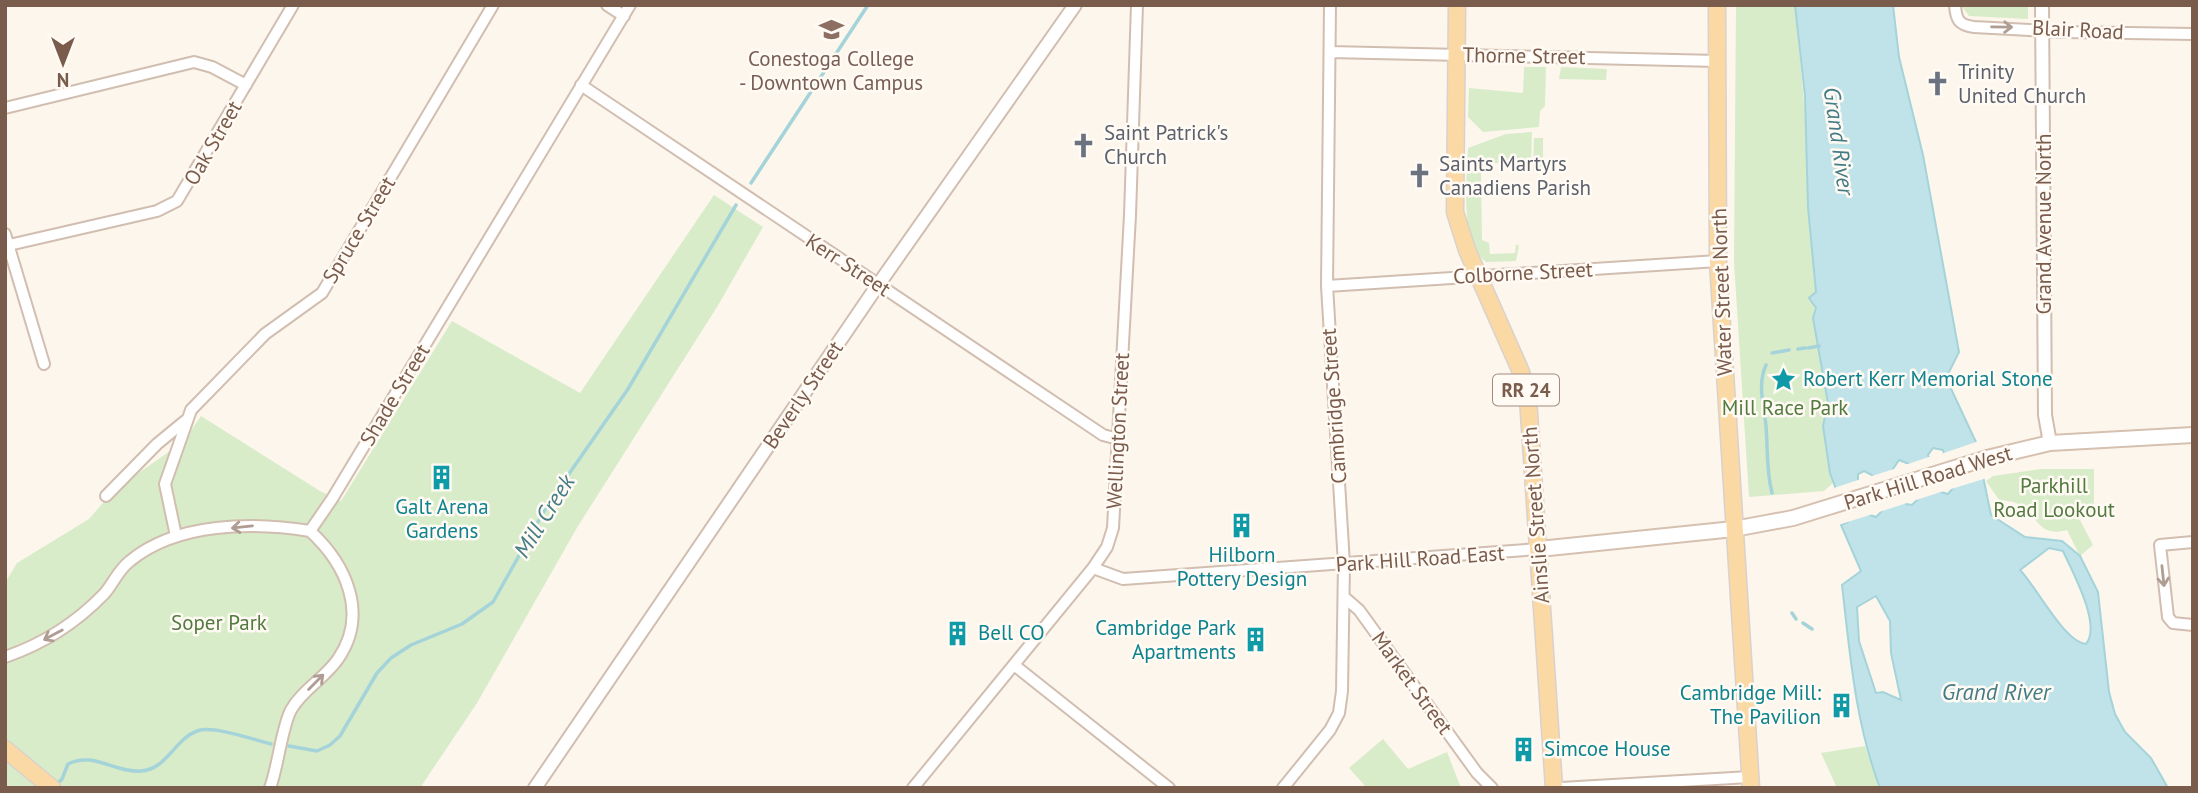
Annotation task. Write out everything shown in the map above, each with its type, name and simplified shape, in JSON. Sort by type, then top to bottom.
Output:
[{"type":"main road","name":"Ainslie Street North","points":[[1457,5],[1455,212],[1478,275],[1521,372],[1528,398],[1554,788]]},
{"type":"main road","name":"Water Street North","points":[[1717,5],[1718,261],[1751,782]]},
{"type":"main road","name":"Park Hill Road West","points":[[1831,508],[1987,458],[2050,443],[2193,435]]},
{"type":"main road","name":"Park Hill Road East","points":[[1539,549],[1734,529],[1793,519],[1831,508]]},
{"type":"main road","points":[[5,749],[52,788]]},
{"type":"street","name":"Oak Street","points":[[7,239],[167,208],[185,192],[293,5]]},
{"type":"street","name":"Spruce Street","points":[[176,536],[165,484],[191,410],[265,334],[322,293],[493,5]]},
{"type":"street","points":[[607,5],[627,10]]},
{"type":"street","name":"Beverly Street","points":[[535,788],[878,285],[1075,5]]},
{"type":"street","name":"Wellington Street","points":[[913,788],[1093,568],[1112,534],[1137,5]]},
{"type":"street","name":"Cambridge Street","points":[[1283,788],[1331,730],[1339,713],[1344,564],[1327,286],[1331,5]]},
{"type":"street","name":"Blair Road","points":[[1955,5],[1956,19],[1963,25],[2193,34]]},
{"type":"street","name":"Grand Avenue North","points":[[2042,5],[2045,415],[2050,443]]},
{"type":"street","name":"Shade Street","points":[[310,531],[332,499],[627,10]]},
{"type":"street","name":"Thorne Street","points":[[1330,52],[1718,61]]},
{"type":"street","points":[[5,108],[194,62],[212,67],[246,85]]},
{"type":"street","name":"Kerr Street","points":[[581,85],[1103,435],[1118,439]]},
{"type":"street","points":[[7,239],[44,363]]},
{"type":"street","name":"Colborne Street","points":[[1327,286],[1718,261]]},
{"type":"street","name":"Spruce Street","points":[[106,496],[157,444],[185,421]]},
{"type":"street","points":[[5,657],[66,628],[106,592],[130,560],[176,536],[255,526],[310,531],[335,556],[348,582],[353,620],[338,658],[290,711],[270,788]]},
{"type":"street","points":[[2193,542],[2160,545],[2168,617],[2173,623],[2193,625]]},
{"type":"street","name":"Park Hill Road East","points":[[1093,568],[1123,579],[1539,549]]},
{"type":"street","name":"Market Street","points":[[1344,597],[1359,610],[1477,773],[1492,788]]},
{"type":"street","points":[[1014,665],[1169,788]]},
{"type":"street","points":[[1561,788],[1751,782]]},
{"type":"green space","name":"Mill Race Park","points":[[1736,5],[1795,5],[1808,145],[1808,207],[1816,269],[1816,292],[1812,301],[1816,313],[1813,319],[1828,403],[1823,426],[1834,482],[1824,491],[1749,497],[1734,262]]},
{"type":"green space","points":[[1961,5],[2028,5],[2028,19],[1969,16]]},
{"type":"green space","points":[[1524,67],[1546,67],[1545,106],[1540,111],[1539,127],[1483,132],[1468,117],[1469,88],[1523,93]]},
{"type":"green space","points":[[1561,67],[1607,69],[1606,80],[1559,79]]},
{"type":"green space","points":[[1532,132],[1531,163],[1491,163],[1490,170],[1481,172],[1482,240],[1489,243],[1490,254],[1515,253],[1516,244],[1519,246],[1516,261],[1486,262],[1477,253],[1468,225],[1468,148],[1506,134]]},
{"type":"green space","points":[[1534,138],[1543,138],[1543,172],[1533,170]]},
{"type":"green space","name":"Soper Park","points":[[714,195],[763,227],[717,307],[578,526],[477,703],[420,788],[5,788],[5,583],[17,563],[89,519],[114,490],[183,442],[201,416],[320,491],[341,501],[452,321],[580,393]]},
{"type":"green space","name":"Parkhill Road Lookout","points":[[2041,469],[2094,469],[2094,516],[2079,518],[2093,545],[2080,556],[2067,530],[2057,532],[2043,528],[2023,507],[2014,502],[1999,500],[1986,481],[1993,476]]},
{"type":"green space","points":[[1383,739],[1408,769],[1447,752],[1461,788],[1367,788],[1349,768]]},
{"type":"green space","points":[[1865,746],[1879,788],[1837,788],[1821,753]]},
{"type":"water","name":"Grand River","points":[[1795,5],[1893,5],[1899,57],[1923,155],[1959,352],[1946,378],[1976,442],[1991,515],[2025,537],[2062,541],[2080,556],[2098,592],[2109,692],[2115,714],[2125,732],[2151,758],[2168,788],[1880,788],[1859,713],[1842,585],[1861,571],[1841,525],[1848,522],[1830,473],[1823,426],[1828,403],[1813,318],[1816,308],[1809,298],[1816,292],[1808,207],[1805,96]],"holes":[[[1933,448],[1943,450],[1953,488],[1948,494],[1941,492],[1928,455]],[[1899,460],[1909,464],[1918,499],[1912,505],[1906,504],[1893,469]],[[1864,471],[1872,475],[1882,511],[1876,517],[1870,515],[1858,474]],[[2049,548],[2063,551],[2088,611],[2090,635],[2086,644],[2078,641],[2060,624],[2020,570]],[[1876,596],[1890,621],[1891,653],[1901,700],[1883,692],[1876,693],[1859,641],[1857,607]]]},
{"type":"pier","points":[[1979,441],[1987,478],[1948,490],[1941,454]]},
{"type":"pier","points":[[1932,456],[1944,490],[1947,490],[1876,513],[1869,477],[1897,468],[1911,501],[1914,499],[1905,465]]},
{"type":"pier","points":[[1861,479],[1876,513],[1838,525],[1844,521],[1834,488]]},
{"type":"waterway","name":"Mill Creek","points":[[751,183],[868,5]]},
{"type":"waterway","name":"Mill Creek","points":[[289,746],[317,751],[330,745],[340,736],[377,673],[391,658],[411,645],[462,624],[493,602],[548,504],[628,389],[736,205]]},
{"type":"waterway","points":[[1808,348],[1819,346]]},
{"type":"waterway","points":[[1798,349],[1805,348]]},
{"type":"waterway","points":[[1772,353],[1789,350]]},
{"type":"waterway","points":[[1766,365],[1762,388],[1772,493]]},
{"type":"waterway","points":[[1792,613],[1796,619]]},
{"type":"waterway","points":[[1803,623],[1812,629]]},
{"type":"waterway","name":"Mill Creek","points":[[55,786],[62,779],[68,764],[77,761],[95,761],[131,771],[150,769],[164,760],[182,740],[197,731],[223,731],[271,744]]},
{"type":"place","name":"Conestoga College - Downtown Campus","points":[[831,30]]},
{"type":"place","name":"Trinity United Church","points":[[1938,84]]},
{"type":"place","name":"Saint Patrick's Church","points":[[1084,145]]},
{"type":"place","name":"Saints Martyrs Canadiens Parish","points":[[1419,176]]},
{"type":"place","name":"Robert Kerr Memorial Stone","points":[[1783,379]]},
{"type":"place","name":"Galt Arena Gardens","points":[[442,478]]},
{"type":"place","name":"Hilborn Pottery Design","points":[[1242,526]]},
{"type":"place","name":"Bell CO","points":[[958,633]]},
{"type":"place","name":"Cambridge Park Apartments","points":[[1256,640]]},
{"type":"place","name":"Cambridge Mill: The Pavilion","points":[[1841,705]]},
{"type":"place","name":"Simcoe House","points":[[1524,749]]}]
